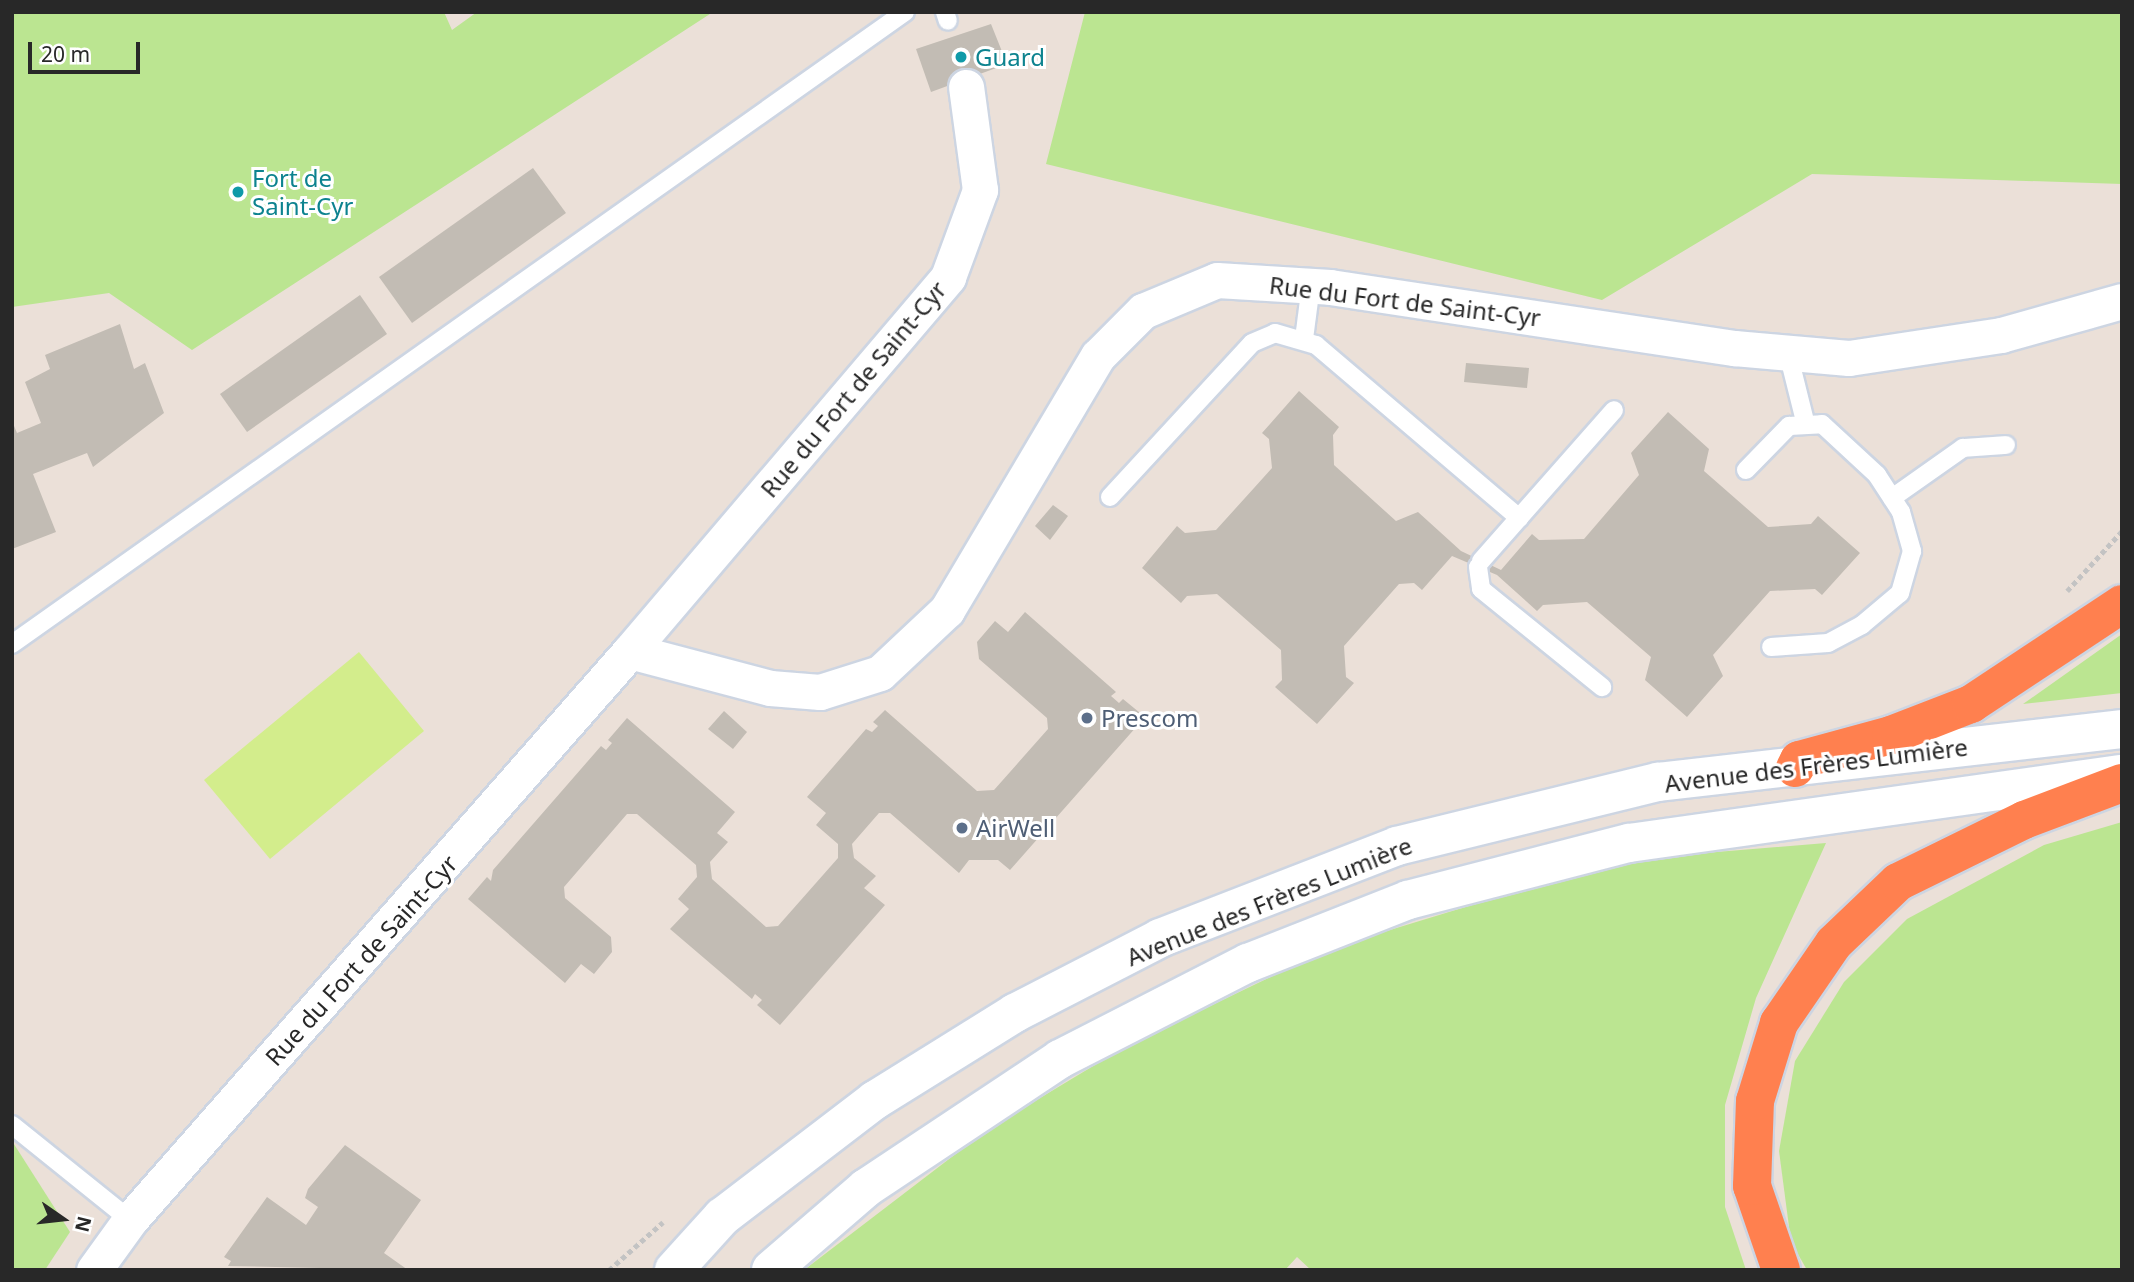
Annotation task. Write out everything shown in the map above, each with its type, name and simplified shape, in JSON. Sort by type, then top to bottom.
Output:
[{"type":"highway","points":[[1795,768],[1799,760],[1891,735],[1971,704],[2122,604]]},
{"type":"highway","points":[[1781,1270],[1752,1186],[1755,1101],[1779,1023],[1834,943],[1898,882],[2024,820],[2122,783]]},
{"type":"main road","name":"Avenue des Frères Lumière","points":[[674,1270],[722,1217],[875,1100],[1015,1013],[1160,938],[1396,846],[1658,782],[2122,729]]},
{"type":"main road","name":"Avenue des Frères Lumière","points":[[771,1270],[866,1188],[1060,1059],[1248,963],[1408,900],[1629,844],[2122,774]]},
{"type":"main road","points":[[659,1270],[722,1217]]},
{"type":"street","name":"Rue du Fort de Saint-Cyr","points":[[94,1270],[130,1220],[630,651],[948,277],[980,190],[966,87]]},
{"type":"street","name":"Rue du Fort de Saint-Cyr","points":[[630,651],[771,688],[820,692],[880,673],[947,610],[1098,356],[1143,311],[1217,280],[1311,285],[1788,353],[1849,358],[2001,335],[2122,301]]},
{"type":"lane","points":[[12,644],[905,12]]},
{"type":"lane","points":[[1304,339],[1311,285]]},
{"type":"lane","points":[[1110,497],[1252,343],[1275,333],[1304,339],[1518,517]]},
{"type":"lane","points":[[1788,353],[1805,421]]},
{"type":"lane","points":[[1602,687],[1481,589],[1479,564],[1614,410]]},
{"type":"lane","points":[[1746,470],[1789,426],[1805,421],[1822,424],[1877,475],[1892,498],[1912,551],[1900,593],[1828,643],[1771,647]]},
{"type":"lane","points":[[1892,498],[1963,449],[2006,445]]},
{"type":"lane","points":[[12,1125],[130,1220]]},
{"type":"green space","name":"Fort de Saint-Cyr","points":[[12,12],[444,12],[452,30],[477,12],[713,12],[192,350],[109,293],[12,307]]},
{"type":"green space","points":[[1085,12],[2122,12],[2122,184],[1812,174],[1602,300],[1046,164]]},
{"type":"green space","points":[[2122,634],[2122,693],[2023,704]]},
{"type":"green space","points":[[359,652],[424,731],[270,859],[204,780]]},
{"type":"green space","points":[[2122,822],[2122,1270],[1807,1270],[1791,1242],[1779,1151],[1795,1061],[1844,982],[1907,919],[2044,845]]},
{"type":"green space","points":[[1826,843],[1756,998],[1725,1105],[1725,1207],[1746,1270],[1311,1270],[1297,1257],[1285,1270],[804,1270],[987,1130],[1123,1048],[1331,948],[1620,860]]},
{"type":"green space","points":[[12,1141],[70,1232],[45,1270],[12,1270]]},
{"type":"building","name":"Guard","points":[[991,24],[1007,64],[931,92],[916,49]]},
{"type":"building","points":[[533,168],[566,213],[412,323],[379,277]]},
{"type":"building","points":[[360,295],[387,334],[247,432],[220,394]]},
{"type":"building","points":[[120,324],[134,369],[145,363],[164,413],[93,467],[87,453],[33,474],[56,532],[12,549],[12,421],[17,433],[41,423],[25,382],[50,369],[45,355]]},
{"type":"building","points":[[1466,363],[1529,368],[1527,388],[1464,382]]},
{"type":"building","points":[[1299,391],[1339,427],[1333,435],[1334,465],[1396,521],[1418,512],[1461,551],[1501,570],[1532,534],[1539,540],[1584,539],[1639,475],[1631,453],[1668,412],[1709,449],[1704,471],[1768,527],[1811,524],[1818,516],[1860,553],[1822,595],[1815,589],[1770,591],[1713,655],[1723,676],[1687,717],[1645,680],[1651,657],[1587,602],[1543,605],[1537,611],[1497,575],[1452,556],[1422,590],[1414,583],[1399,584],[1344,646],[1346,677],[1354,683],[1317,724],[1275,687],[1282,680],[1281,650],[1217,594],[1187,596],[1181,603],[1142,568],[1177,526],[1185,533],[1216,530],[1272,468],[1269,439],[1262,433]]},
{"type":"building","points":[[1053,505],[1068,516],[1050,540],[1035,526]]},
{"type":"building","points":[[1025,612],[1116,692],[1111,696],[1119,703],[1123,699],[1145,717],[1010,870],[998,860],[969,860],[959,873],[890,813],[879,813],[852,844],[854,858],[876,876],[864,888],[885,905],[780,1025],[757,1005],[762,1000],[755,994],[752,999],[670,929],[689,909],[678,899],[697,877],[696,865],[637,814],[627,814],[564,887],[565,898],[611,937],[612,952],[594,974],[581,964],[565,983],[468,899],[487,877],[491,881],[493,870],[601,746],[606,750],[612,743],[608,740],[627,718],[735,812],[717,833],[728,842],[710,862],[712,879],[766,927],[778,926],[838,858],[838,844],[816,825],[826,813],[807,797],[866,729],[872,732],[878,726],[873,722],[885,710],[977,791],[994,790],[1048,729],[1047,718],[979,659],[977,642],[995,621],[1008,632]]},
{"type":"building","points":[[724,711],[747,732],[733,749],[708,729]]},
{"type":"building","points":[[345,1145],[421,1200],[384,1253],[408,1270],[228,1266],[231,1261],[224,1257],[267,1197],[306,1225],[318,1207],[305,1198],[308,1189]]},
{"type":"place","name":"Guard","points":[[961,57]]},
{"type":"place","name":"Fort de Saint-Cyr","points":[[238,192]]},
{"type":"place","name":"Prescom","points":[[1087,718]]},
{"type":"place","name":"AirWell","points":[[962,828]]}]
